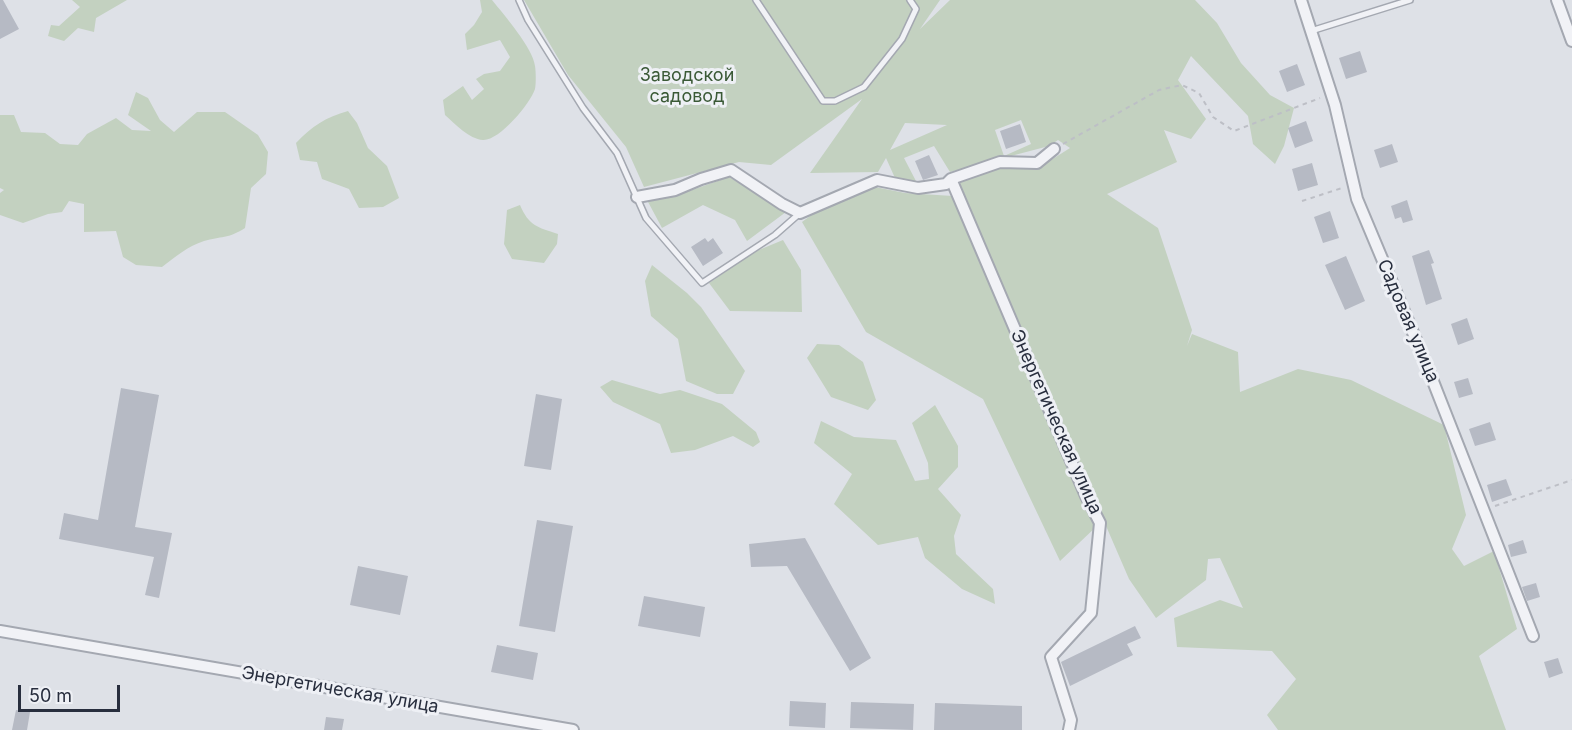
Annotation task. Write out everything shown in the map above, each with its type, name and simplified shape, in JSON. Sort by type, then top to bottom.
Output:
[{"type":"street","name":"Садовая улица","points":[[1301,0],[1331,94],[1357,199],[1533,636]]},
{"type":"street","points":[[1557,0],[1572,40]]},
{"type":"street","points":[[637,197],[675,190],[731,170],[782,204],[801,213],[877,180],[918,188],[946,184],[951,179],[1000,162],[1037,163],[1054,149]]},
{"type":"street","name":"Энергетическая улица","points":[[951,179],[1086,496],[1100,523],[1091,613],[1051,657],[1071,720],[1069,730]]},
{"type":"street","name":"Энергетическая улица","points":[[0,631],[573,730]]},
{"type":"lane","points":[[519,0],[528,20],[583,108],[617,153],[646,218],[702,283],[775,235],[801,213]]},
{"type":"lane","points":[[756,0],[823,101],[835,102],[864,87],[902,39],[916,9],[910,0]]},
{"type":"lane","points":[[1311,31],[1410,0]]},
{"type":"path","points":[[1054,149],[1159,90],[1182,85],[1199,93],[1213,117],[1234,131],[1331,94]]},
{"type":"path","points":[[1302,201],[1354,185]]},
{"type":"path","points":[[1484,510],[1572,480]]},
{"type":"green space","points":[[72,0],[127,0],[96,18],[94,32],[78,28],[64,41],[48,36],[51,25],[59,26],[80,7]]},
{"type":"green space","points":[[480,0],[492,0],[517,32],[533,59],[536,75],[535,89],[521,112],[497,135],[483,140],[467,134],[445,115],[443,100],[463,86],[472,100],[484,89],[476,79],[484,74],[500,71],[510,57],[500,40],[467,50],[465,34],[482,12]]},
{"type":"green space","name":"Заводской садовод","points":[[524,0],[940,0],[920,29],[950,0],[1195,0],[1217,23],[1241,63],[1270,95],[1294,108],[1284,146],[1275,164],[1253,144],[1248,116],[1191,56],[1178,80],[1206,119],[1191,139],[1164,130],[1177,162],[1107,194],[1158,228],[1192,330],[1187,346],[1192,334],[1238,352],[1240,392],[1298,369],[1351,380],[1444,425],[1466,515],[1452,549],[1464,566],[1494,551],[1517,629],[1479,656],[1506,730],[1278,730],[1267,715],[1296,679],[1272,651],[1177,647],[1174,618],[1220,600],[1243,608],[1220,558],[1208,559],[1206,580],[1156,618],[1129,579],[959,181],[1013,164],[1037,169],[1070,148],[1058,140],[1049,146],[950,172],[934,146],[904,158],[917,183],[895,178],[886,158],[878,172],[810,173],[862,99],[771,165],[739,162],[644,187],[626,147],[568,75]],"holes":[[[1021,120],[1031,144],[1004,156],[995,130]],[[905,123],[947,125],[890,150]]]},
{"type":"green space","points":[[136,92],[148,98],[160,120],[174,132],[197,112],[225,112],[258,135],[268,152],[266,174],[251,188],[245,228],[229,236],[204,241],[193,246],[162,267],[136,265],[123,257],[116,231],[84,232],[84,204],[69,201],[62,212],[48,214],[23,223],[0,215],[0,193],[4,190],[0,188],[0,115],[14,115],[21,132],[45,133],[60,144],[78,145],[87,134],[116,118],[132,130],[151,131],[128,115]]},
{"type":"green space","points":[[348,111],[357,123],[368,148],[387,166],[399,198],[383,207],[359,208],[349,189],[322,179],[317,162],[300,160],[296,143],[320,123]]},
{"type":"green space","points":[[729,177],[786,212],[747,241],[735,220],[703,205],[662,228],[647,200],[672,197]]},
{"type":"green space","points":[[870,186],[905,193],[953,196],[1098,525],[1060,561],[983,399],[866,332],[802,222],[826,204]]},
{"type":"green space","points":[[520,205],[530,222],[558,234],[557,244],[544,263],[512,259],[504,244],[507,210]]},
{"type":"green space","points":[[783,240],[801,270],[802,312],[730,311],[709,283],[754,252]]},
{"type":"green space","points":[[652,265],[701,307],[745,371],[733,394],[717,394],[686,381],[678,339],[651,316],[645,281]]},
{"type":"green space","points":[[817,344],[839,345],[863,362],[876,400],[868,410],[831,397],[807,358]]},
{"type":"green space","points":[[612,380],[660,394],[680,390],[722,404],[756,432],[760,442],[753,447],[733,436],[695,450],[671,453],[660,424],[613,402],[600,387]]},
{"type":"green space","points":[[935,405],[958,446],[958,467],[938,489],[961,515],[954,536],[956,554],[993,589],[995,604],[962,589],[925,558],[918,537],[878,545],[834,504],[852,474],[814,443],[821,421],[854,437],[896,440],[915,481],[929,479],[928,463],[912,423]]},
{"type":"building","points":[[0,0],[3,0],[19,29],[0,39]]},
{"type":"building","points":[[1360,51],[1367,72],[1346,79],[1339,58]]},
{"type":"building","points":[[1297,64],[1305,85],[1287,92],[1279,71]]},
{"type":"building","points":[[1306,121],[1313,141],[1295,148],[1288,128]]},
{"type":"building","points":[[1020,124],[1026,142],[1006,149],[1000,131]]},
{"type":"building","points":[[1392,144],[1398,162],[1380,168],[1374,150]]},
{"type":"building","points":[[929,155],[938,175],[923,180],[915,161]]},
{"type":"building","points":[[1312,163],[1318,185],[1298,191],[1292,169]]},
{"type":"building","points":[[1407,200],[1413,220],[1403,223],[1401,217],[1395,219],[1391,206]]},
{"type":"building","points":[[1330,211],[1339,238],[1323,243],[1314,217]]},
{"type":"building","points":[[705,238],[708,242],[713,238],[723,253],[703,266],[691,247]]},
{"type":"building","points":[[1429,250],[1442,299],[1426,305],[1412,256]]},
{"type":"building","points":[[1346,256],[1365,301],[1345,310],[1325,265]]},
{"type":"building","points":[[1467,318],[1474,339],[1458,345],[1451,324]]},
{"type":"building","points":[[1468,378],[1473,394],[1459,398],[1454,382]]},
{"type":"building","points":[[121,388],[159,395],[135,527],[172,533],[159,598],[145,595],[154,557],[59,539],[64,513],[98,520]]},
{"type":"building","points":[[536,394],[562,399],[551,470],[524,466]]},
{"type":"building","points":[[1490,422],[1496,440],[1475,446],[1469,429]]},
{"type":"building","points":[[1506,479],[1512,495],[1492,502],[1487,485]]},
{"type":"building","points":[[537,520],[573,526],[555,632],[519,626]]},
{"type":"building","points":[[805,538],[871,658],[850,671],[787,566],[751,567],[749,544]]},
{"type":"building","points":[[1523,540],[1527,553],[1511,557],[1508,545]]},
{"type":"building","points":[[358,566],[408,576],[400,615],[350,605]]},
{"type":"building","points":[[1536,583],[1540,597],[1527,601],[1522,587]]},
{"type":"building","points":[[644,596],[705,607],[700,637],[638,626]]},
{"type":"building","points":[[1135,626],[1141,638],[1127,644],[1133,655],[1070,686],[1061,662]]},
{"type":"building","points":[[497,645],[538,653],[533,680],[491,672]]},
{"type":"building","points":[[1558,658],[1563,673],[1549,678],[1544,662]]},
{"type":"building","points":[[790,701],[826,703],[825,728],[789,726]]},
{"type":"building","points":[[851,702],[914,704],[913,730],[850,728]]},
{"type":"building","points":[[935,703],[1022,706],[1022,730],[934,730]]},
{"type":"building","points":[[16,710],[30,712],[27,730],[12,730]]},
{"type":"building","points":[[326,717],[344,719],[342,730],[324,730]]}]
